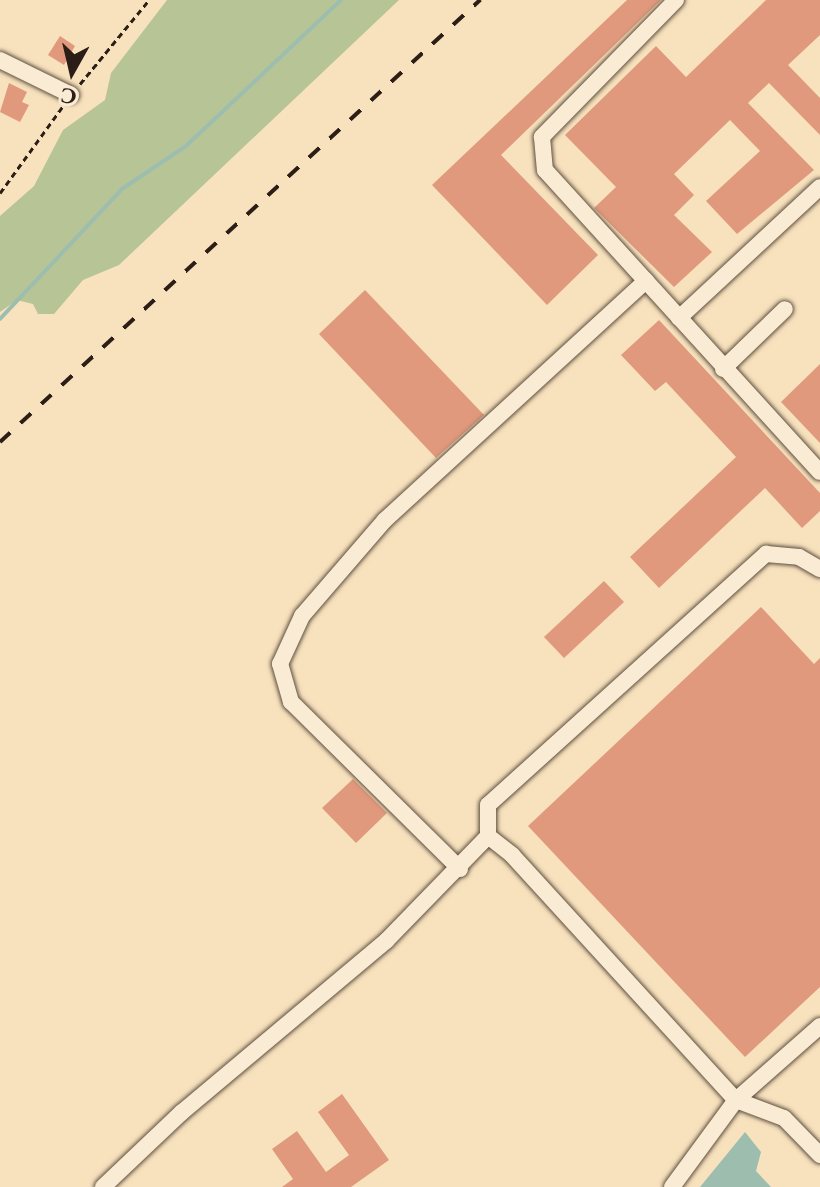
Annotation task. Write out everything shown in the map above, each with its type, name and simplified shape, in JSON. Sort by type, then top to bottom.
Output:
[{"type":"street","points":[[676,0],[542,137],[545,170],[820,472]]},
{"type":"street","points":[[0,60],[71,95]]},
{"type":"street","points":[[679,318],[820,187]]},
{"type":"street","points":[[460,869],[291,702],[280,664],[302,616],[385,520],[646,281]]},
{"type":"street","points":[[723,369],[785,309]]},
{"type":"street","points":[[103,1187],[181,1113],[386,941],[460,869],[488,836],[488,805],[766,554],[799,557],[820,569]]},
{"type":"street","points":[[488,836],[512,855],[736,1100],[784,1118],[820,1155]]},
{"type":"street","points":[[672,1187],[736,1100],[820,1026]]},
{"type":"green space","points":[[167,0],[399,0],[119,265],[83,280],[54,314],[38,314],[33,304],[17,300],[0,312],[0,216],[34,186],[63,130],[105,100],[111,73]]},
{"type":"shaded area","points":[[745,1132],[761,1152],[756,1171],[771,1187],[700,1187]]},
{"type":"building","points":[[627,0],[661,0],[501,155],[598,255],[547,305],[432,185]]},
{"type":"building","points":[[766,0],[820,0],[820,35],[788,65],[820,98],[820,135],[769,83],[748,103],[814,170],[737,234],[706,201],[760,151],[730,120],[674,174],[694,195],[674,215],[712,252],[674,287],[594,208],[616,187],[565,135],[656,46],[686,77]]},
{"type":"building","points":[[60,36],[75,46],[64,65],[48,55]]},
{"type":"building","points":[[9,83],[27,92],[22,102],[29,105],[20,122],[0,112]]},
{"type":"building","points":[[365,290],[484,415],[436,458],[319,334]]},
{"type":"building","points":[[659,320],[820,493],[820,511],[802,528],[765,488],[659,588],[630,557],[736,457],[666,382],[655,391],[621,355]]},
{"type":"building","points":[[820,364],[820,443],[781,402]]},
{"type":"building","points":[[604,581],[624,602],[564,658],[544,637]]},
{"type":"building","points":[[761,607],[814,664],[820,658],[820,987],[745,1057],[528,826]]},
{"type":"building","points":[[353,779],[387,813],[356,843],[322,808]]},
{"type":"building","points":[[342,1094],[389,1160],[351,1187],[282,1187],[293,1179],[272,1149],[297,1131],[326,1172],[349,1155],[318,1112]]},
{"type":"waterway","points":[[0,319],[122,189],[186,146],[341,0]]},
{"type":"railway","points":[[0,442],[480,0]]}]
